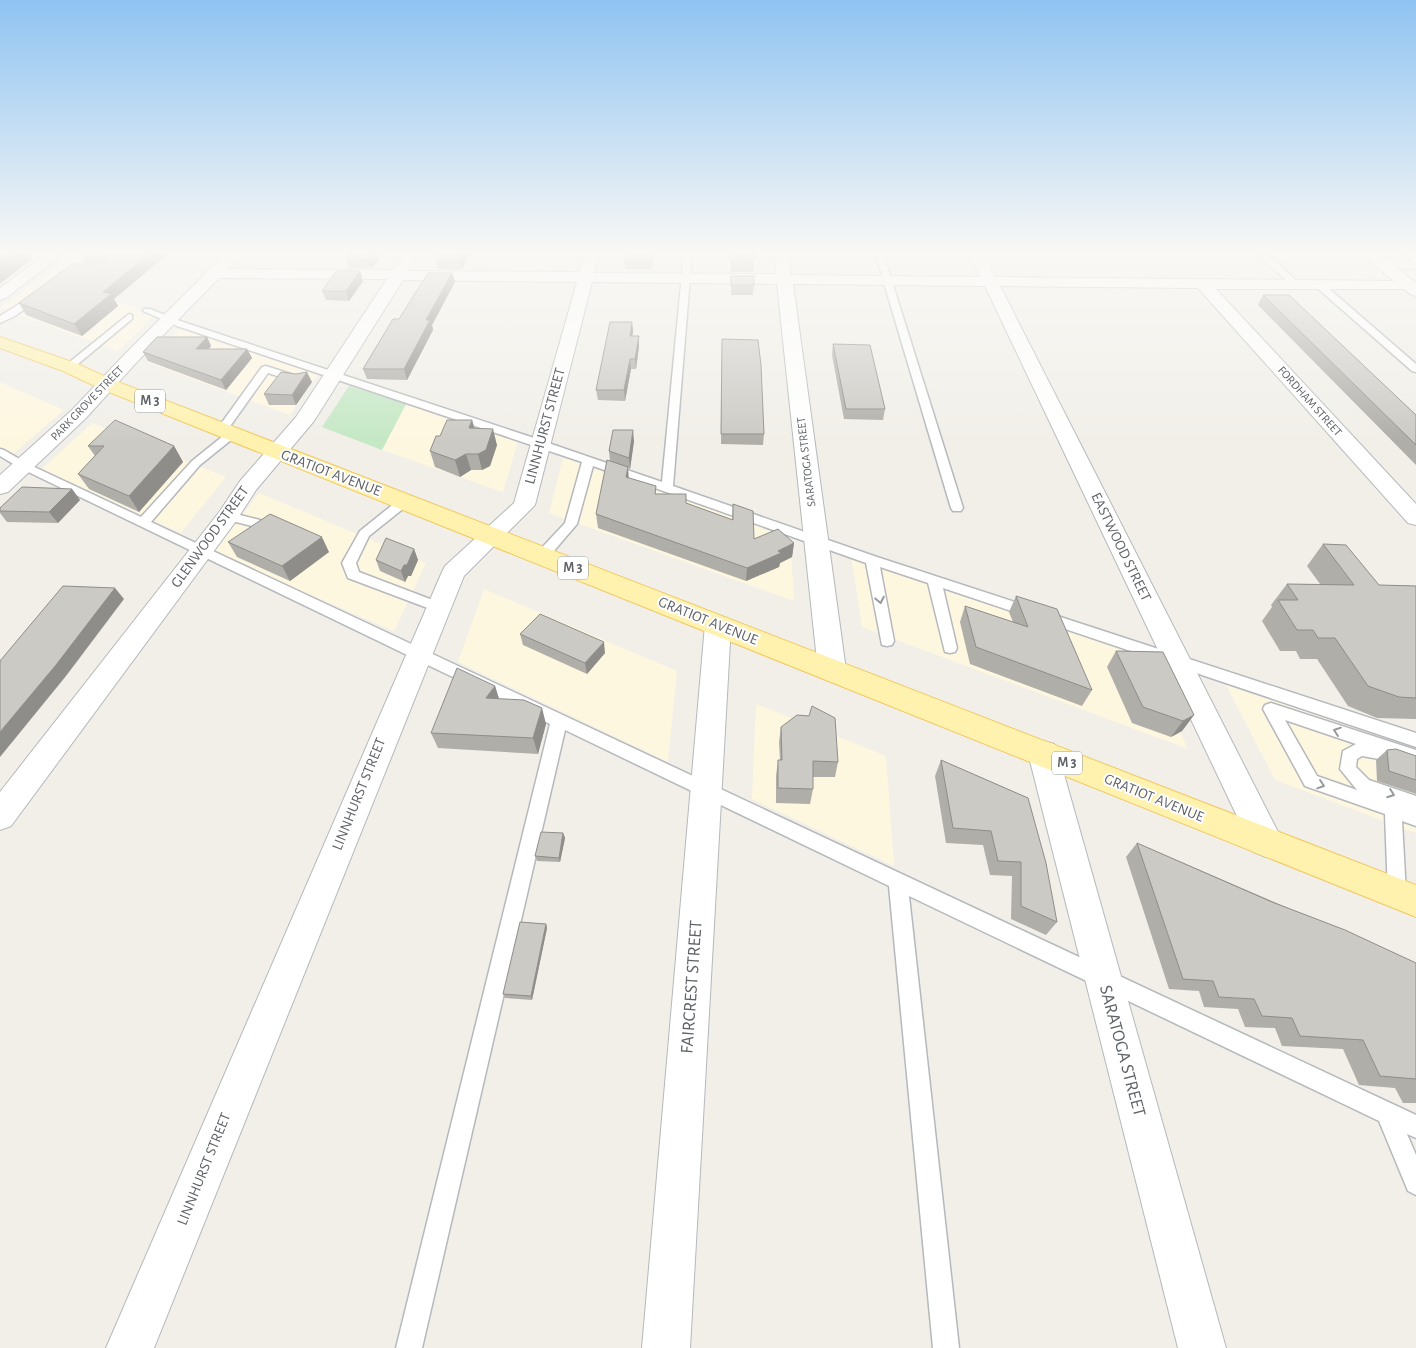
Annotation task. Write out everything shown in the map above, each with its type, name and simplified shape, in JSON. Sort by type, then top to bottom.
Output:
[{"type":"main road","name":"GRATIOT AVENUE","points":[[0,342],[69,367],[106,384],[227,432],[1407,897]]},
{"type":"street","name":"PARK GROVE STREET","points":[[0,487],[79,414],[172,316]]},
{"type":"street","name":"GLENWOOD STREET","points":[[0,816],[202,550],[235,524],[248,486],[303,423],[373,316]]},
{"type":"street","name":"LINNHURST STREET","points":[[130,1348],[418,653],[454,572],[524,506],[539,444],[575,316]]},
{"type":"street","name":"SARATOGA STREET","points":[[789,316],[832,670]]},
{"type":"street","name":"EASTWOOD STREET","points":[[1007,316],[1266,842]]},
{"type":"street","name":"FORDHAM STREET","points":[[1232,316],[1416,518]]},
{"type":"street","name":"FAIRCREST STREET","points":[[666,1348],[718,625]]},
{"type":"street","name":"SARATOGA STREET","points":[[1043,753],[1202,1348]]},
{"type":"lane","points":[[161,316],[539,444],[872,560],[1416,740]]},
{"type":"lane","points":[[667,489],[683,316]]},
{"type":"lane","points":[[898,316],[957,508]]},
{"type":"lane","points":[[1355,316],[1416,369]]},
{"type":"lane","points":[[69,367],[129,317]]},
{"type":"lane","points":[[143,523],[196,463],[227,432],[266,370],[301,380]]},
{"type":"lane","points":[[0,452],[24,466],[143,523],[1416,1127]]},
{"type":"lane","points":[[542,556],[571,524],[588,462]]},
{"type":"lane","points":[[405,501],[364,534],[349,563],[353,575],[438,607]]},
{"type":"lane","points":[[235,524],[256,523],[267,516]]},
{"type":"lane","points":[[235,524],[256,523]]},
{"type":"lane","points":[[872,560],[887,641]]},
{"type":"lane","points":[[934,580],[950,648]]},
{"type":"lane","points":[[1416,758],[1271,709],[1311,782],[1416,818]]},
{"type":"lane","points":[[410,1348],[559,721]]},
{"type":"lane","points":[[1416,765],[1371,749],[1360,749],[1349,756],[1348,769],[1363,784],[1416,804]]},
{"type":"lane","points":[[1393,810],[1407,897]]},
{"type":"lane","points":[[898,881],[946,1348]]},
{"type":"lane","points":[[1386,1112],[1416,1183]]},
{"type":"shaded area","points":[[22,316],[153,316],[118,351]]},
{"type":"shaded area","points":[[179,328],[318,374],[290,415],[147,362]]},
{"type":"shaded area","points":[[0,382],[64,410],[12,455],[0,450]]},
{"type":"shaded area","points":[[406,404],[518,442],[503,492],[382,450]]},
{"type":"shaded area","points":[[92,423],[226,477],[181,533],[42,469]]},
{"type":"shaded area","points":[[563,458],[790,534],[794,601],[549,513]]},
{"type":"shaded area","points":[[259,493],[426,563],[394,631],[214,553]]},
{"type":"shaded area","points":[[851,556],[1146,658],[1188,749],[862,627]]},
{"type":"shaded area","points":[[484,589],[677,671],[668,762],[458,662]]},
{"type":"shaded area","points":[[1225,683],[1416,748],[1416,833],[1275,780]]},
{"type":"shaded area","points":[[756,704],[886,756],[894,866],[752,799]]},
{"type":"green space","points":[[349,386],[406,404],[382,450],[322,427]]},
{"type":"building","points":[[53,316],[84,316],[74,324]]},
{"type":"building","points":[[401,316],[428,316],[426,320],[430,320],[404,369],[363,369],[393,319],[399,319]]},
{"type":"building","points":[[1284,316],[1311,316],[1416,415],[1416,445]]},
{"type":"building","points":[[610,322],[632,322],[630,336],[639,336],[635,359],[630,359],[624,390],[596,390]]},
{"type":"building","points":[[157,337],[207,337],[196,349],[247,349],[221,380],[143,352]]},
{"type":"building","points":[[722,339],[758,340],[764,434],[721,434]]},
{"type":"building","points":[[833,344],[870,345],[885,409],[846,409]]},
{"type":"building","points":[[281,372],[296,374],[307,372],[292,395],[264,394]]},
{"type":"building","points":[[115,420],[174,446],[129,496],[78,474],[104,446],[88,446]]},
{"type":"building","points":[[447,420],[472,420],[469,428],[493,429],[486,450],[478,454],[466,454],[455,460],[430,451],[436,436],[440,436]]},
{"type":"building","points":[[613,430],[633,430],[629,458],[609,451]]},
{"type":"building","points":[[607,460],[628,467],[626,477],[656,486],[655,494],[686,494],[686,503],[733,520],[733,504],[753,511],[754,539],[778,529],[794,543],[778,551],[781,553],[747,568],[596,514]]},
{"type":"building","points":[[22,487],[72,489],[49,512],[0,511],[0,508]]},
{"type":"building","points":[[270,514],[322,537],[282,566],[228,542]]},
{"type":"building","points":[[386,538],[414,549],[407,565],[404,565],[401,571],[376,560]]},
{"type":"building","points":[[1323,544],[1346,545],[1379,585],[1416,586],[1416,698],[1399,697],[1368,686],[1335,638],[1318,638],[1313,630],[1297,630],[1278,600],[1298,600],[1287,584],[1354,585]]},
{"type":"building","points":[[63,586],[115,588],[56,665],[0,732],[0,661]]},
{"type":"building","points":[[1016,596],[1057,609],[1092,690],[976,647],[965,606],[1028,627]]},
{"type":"building","points":[[540,614],[604,642],[585,663],[520,634]]},
{"type":"building","points":[[1116,651],[1163,652],[1194,715],[1183,721],[1143,707]]},
{"type":"building","points":[[457,668],[495,686],[486,698],[524,700],[542,708],[533,738],[431,733]]},
{"type":"building","points":[[812,706],[835,718],[838,762],[813,761],[813,789],[778,788],[778,760],[782,760],[781,727],[797,715],[809,716]]},
{"type":"building","points":[[1396,749],[1416,756],[1416,780],[1389,771],[1387,750]]},
{"type":"building","points":[[941,760],[1028,798],[1046,863],[1057,922],[1021,906],[1021,862],[998,861],[991,831],[953,828]]},
{"type":"building","points":[[541,832],[563,833],[559,858],[535,856]]},
{"type":"building","points":[[1137,843],[1272,902],[1345,930],[1416,963],[1416,1079],[1380,1076],[1363,1040],[1300,1036],[1292,1018],[1262,1016],[1254,999],[1219,997],[1213,981],[1183,979]]},
{"type":"building","points":[[520,922],[546,924],[531,996],[503,994]]}]
